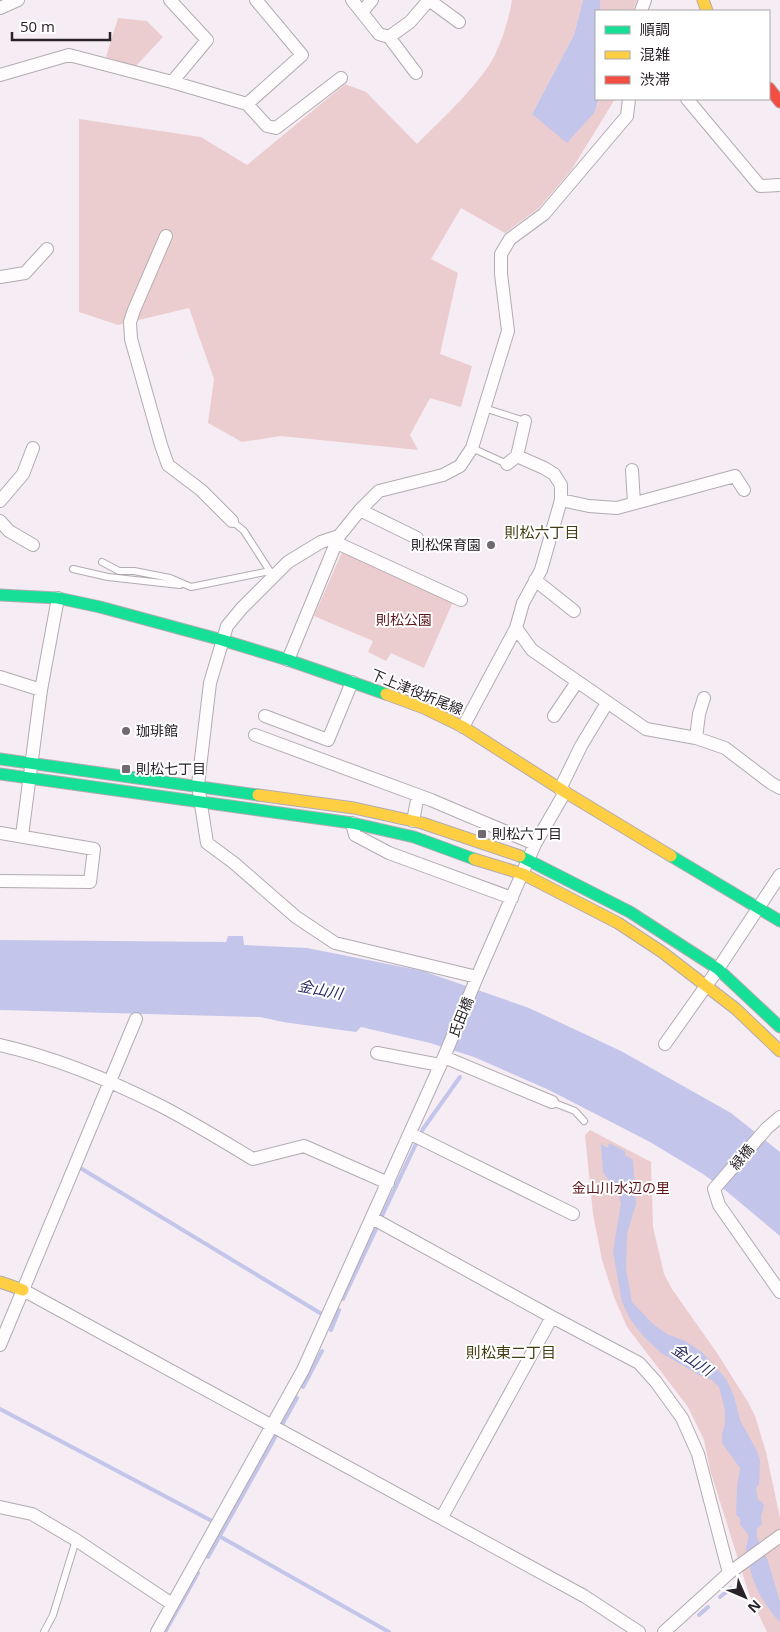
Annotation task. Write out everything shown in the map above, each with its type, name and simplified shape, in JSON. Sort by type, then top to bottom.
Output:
[{"type":"street","points":[[0,8],[18,0]]},
{"type":"street","points":[[170,0],[207,40],[172,82]]},
{"type":"street","points":[[247,104],[302,55],[256,0]]},
{"type":"street","points":[[352,0],[379,34],[389,37],[416,73]]},
{"type":"street","points":[[362,12],[372,0]]},
{"type":"street","points":[[389,37],[410,22],[429,0],[458,22]]},
{"type":"street","points":[[0,75],[69,55],[247,104],[267,126],[276,128],[341,78]]},
{"type":"street","points":[[770,89],[780,102]]},
{"type":"street","points":[[288,660],[338,540],[360,510],[379,491],[442,475],[460,466],[472,448],[508,331],[501,274],[501,254],[510,239],[544,214],[627,116],[629,100]]},
{"type":"street","points":[[688,100],[760,186],[780,185]]},
{"type":"street","points":[[166,236],[134,310],[130,322],[131,339],[168,465],[201,490],[232,521]]},
{"type":"street","points":[[0,277],[25,273],[47,249]]},
{"type":"street","points":[[463,727],[516,628],[523,603],[541,570],[561,500],[561,485],[554,474],[512,460],[524,421]]},
{"type":"street","points":[[0,501],[23,474],[33,448]]},
{"type":"street","points":[[632,470],[634,503]]},
{"type":"street","points":[[561,500],[589,506],[617,508],[735,476],[744,490]]},
{"type":"street","points":[[360,510],[417,538]]},
{"type":"street","points":[[0,521],[9,532],[33,545]]},
{"type":"street","points":[[462,600],[338,540],[320,542],[288,562],[272,574],[227,626],[210,683],[198,786],[206,843],[234,863],[296,917],[335,943],[476,979]]},
{"type":"street","points":[[535,580],[574,611]]},
{"type":"street","name":"下上津役折尾線","points":[[0,595],[58,598],[100,607],[288,660],[424,708],[463,727],[562,790],[780,921]]},
{"type":"street","points":[[22,836],[41,690],[58,598]]},
{"type":"street","points":[[516,628],[532,650],[646,729],[696,738],[725,748],[780,788]]},
{"type":"street","points":[[0,677],[41,690]]},
{"type":"street","points":[[265,716],[328,740],[352,682]]},
{"type":"street","points":[[554,716],[577,682]]},
{"type":"street","points":[[696,738],[704,698]]},
{"type":"street","name":"氏田橋","points":[[157,1632],[304,1370],[444,1059],[476,979],[535,844],[581,746],[607,702]]},
{"type":"street","points":[[255,735],[418,796],[535,844]]},
{"type":"street","points":[[0,758],[354,808],[413,821],[475,840],[528,860],[630,912],[718,969],[780,1027]]},
{"type":"street","points":[[0,774],[352,823],[414,836],[464,856],[523,874],[618,923],[662,952],[736,1009],[780,1051]]},
{"type":"street","points":[[413,821],[418,796]]},
{"type":"street","points":[[352,823],[355,835],[389,853],[512,898]]},
{"type":"street","points":[[0,833],[94,849],[90,882],[0,881]]},
{"type":"street","points":[[665,1044],[718,969],[780,875]]},
{"type":"street","points":[[0,1345],[136,1019]]},
{"type":"street","points":[[0,1045],[48,1059],[110,1083],[161,1106],[253,1159],[304,1146],[388,1183]]},
{"type":"street","points":[[378,1053],[444,1059],[552,1102]]},
{"type":"street","name":"緑橋","points":[[780,1118],[767,1128],[714,1189],[719,1205],[780,1292]]},
{"type":"street","points":[[411,1134],[573,1214]]},
{"type":"street","points":[[372,1218],[639,1363],[682,1418],[698,1454],[729,1573]]},
{"type":"street","points":[[0,1282],[24,1290],[442,1517],[584,1596],[639,1632]]},
{"type":"street","points":[[442,1517],[552,1317]]},
{"type":"street","points":[[0,1507],[32,1514],[76,1540],[172,1604]]},
{"type":"street","points":[[664,1632],[729,1573],[780,1536]]},
{"type":"lane","points":[[484,408],[524,421]]},
{"type":"lane","points":[[472,448],[512,460]]},
{"type":"lane","points":[[73,569],[108,577],[191,587],[272,574],[244,531],[232,521]]},
{"type":"lane","points":[[102,562],[119,571],[134,571],[170,578],[191,587]]},
{"type":"lane","points":[[552,1102],[575,1112],[584,1121]]},
{"type":"lane","points":[[44,1632],[53,1615],[76,1540]]},
{"type":"green space","points":[[512,0],[583,0],[574,35],[532,114],[597,106],[599,100],[614,100],[572,169],[539,208],[505,233],[461,208],[431,259],[458,273],[440,354],[472,366],[461,407],[430,398],[410,435],[418,450],[281,436],[242,442],[208,423],[214,379],[189,308],[118,325],[79,312],[79,119],[201,137],[247,165],[345,84],[366,92],[417,144],[480,78],[495,55]]},
{"type":"green space","points":[[600,0],[637,0],[633,10],[600,10]]},
{"type":"green space","points":[[118,18],[147,21],[163,37],[135,67],[106,57]]},
{"type":"green space","name":"則松公園","points":[[342,552],[453,602],[424,668],[391,653],[386,661],[368,652],[373,641],[314,616]]},
{"type":"green space","name":"金山川水辺の里","points":[[590,1130],[651,1162],[653,1227],[664,1274],[672,1289],[717,1353],[755,1416],[766,1452],[780,1518],[780,1632],[767,1632],[749,1594],[710,1470],[704,1440],[688,1407],[627,1327],[614,1297],[602,1260],[593,1214],[585,1135]]},
{"type":"water","points":[[583,0],[600,0],[600,10],[595,10],[595,100],[599,100],[594,113],[567,143],[532,114],[574,35]]},
{"type":"water","name":"金山川","points":[[228,936],[243,936],[244,945],[307,948],[423,971],[529,1008],[621,1051],[731,1113],[780,1152],[780,1236],[703,1174],[650,1142],[549,1090],[474,1057],[430,1043],[361,1027],[356,1032],[260,1017],[0,1010],[0,940],[226,942]]},
{"type":"water","name":"金山川","points":[[609,1143],[625,1151],[625,1155],[633,1160],[636,1204],[627,1234],[626,1268],[632,1302],[653,1324],[667,1334],[685,1341],[702,1352],[726,1379],[734,1396],[740,1420],[757,1451],[760,1460],[759,1484],[756,1488],[758,1500],[764,1506],[761,1517],[762,1524],[757,1529],[757,1538],[768,1561],[780,1602],[780,1622],[771,1612],[760,1594],[748,1562],[746,1549],[748,1536],[740,1525],[740,1518],[736,1515],[740,1468],[722,1443],[725,1410],[719,1387],[712,1380],[699,1375],[661,1353],[644,1337],[630,1319],[622,1302],[613,1252],[621,1203],[618,1194],[603,1172],[601,1144],[608,1148]]},
{"type":"waterway","points":[[381,1218],[423,1129],[460,1077]]},
{"type":"waterway","points":[[82,1169],[320,1313]]},
{"type":"waterway","points":[[343,1299],[377,1227]]},
{"type":"waterway","points":[[331,1330],[339,1310]]},
{"type":"waterway","points":[[303,1387],[322,1351]]},
{"type":"waterway","points":[[208,1557],[297,1398]]},
{"type":"waterway","points":[[0,1409],[210,1520]]},
{"type":"waterway","points":[[219,1536],[389,1632]]},
{"type":"waterway","points":[[165,1632],[198,1573]]},
{"type":"waterway","points":[[720,1597],[731,1588]]},
{"type":"waterway","points":[[699,1615],[708,1607]]},
{"type":"traffic: fast","points":[[0,595],[58,598],[100,607],[288,660],[386,694]]},
{"type":"traffic: fast","points":[[0,759],[258,795]]},
{"type":"traffic: fast","points":[[0,774],[352,823],[414,837],[474,859]]},
{"type":"traffic: fast","points":[[520,856],[630,912],[718,969],[780,1027]]},
{"type":"traffic: fast","points":[[671,856],[780,921]]},
{"type":"traffic: slow","points":[[703,0],[707,10]]},
{"type":"traffic: slow","points":[[386,694],[424,708],[463,727],[671,856]]},
{"type":"traffic: slow","points":[[258,795],[354,808],[422,823],[520,856]]},
{"type":"traffic: slow","points":[[474,859],[523,874],[618,923],[662,952],[736,1009],[780,1051]]},
{"type":"traffic: slow","points":[[0,1282],[23,1290]]},
{"type":"traffic: jam","points":[[770,89],[780,102]]},
{"type":"place","name":"則松保育園","points":[[491,545]]},
{"type":"place","name":"珈琲館","points":[[126,731]]},
{"type":"place","name":"則松七丁目","points":[[126,769]]},
{"type":"place","name":"則松六丁目","points":[[482,834]]},
{"type":"district","name":"則松六丁目","points":[[542,533]]},
{"type":"district","name":"則松東二丁目","points":[[511,1353]]}]
